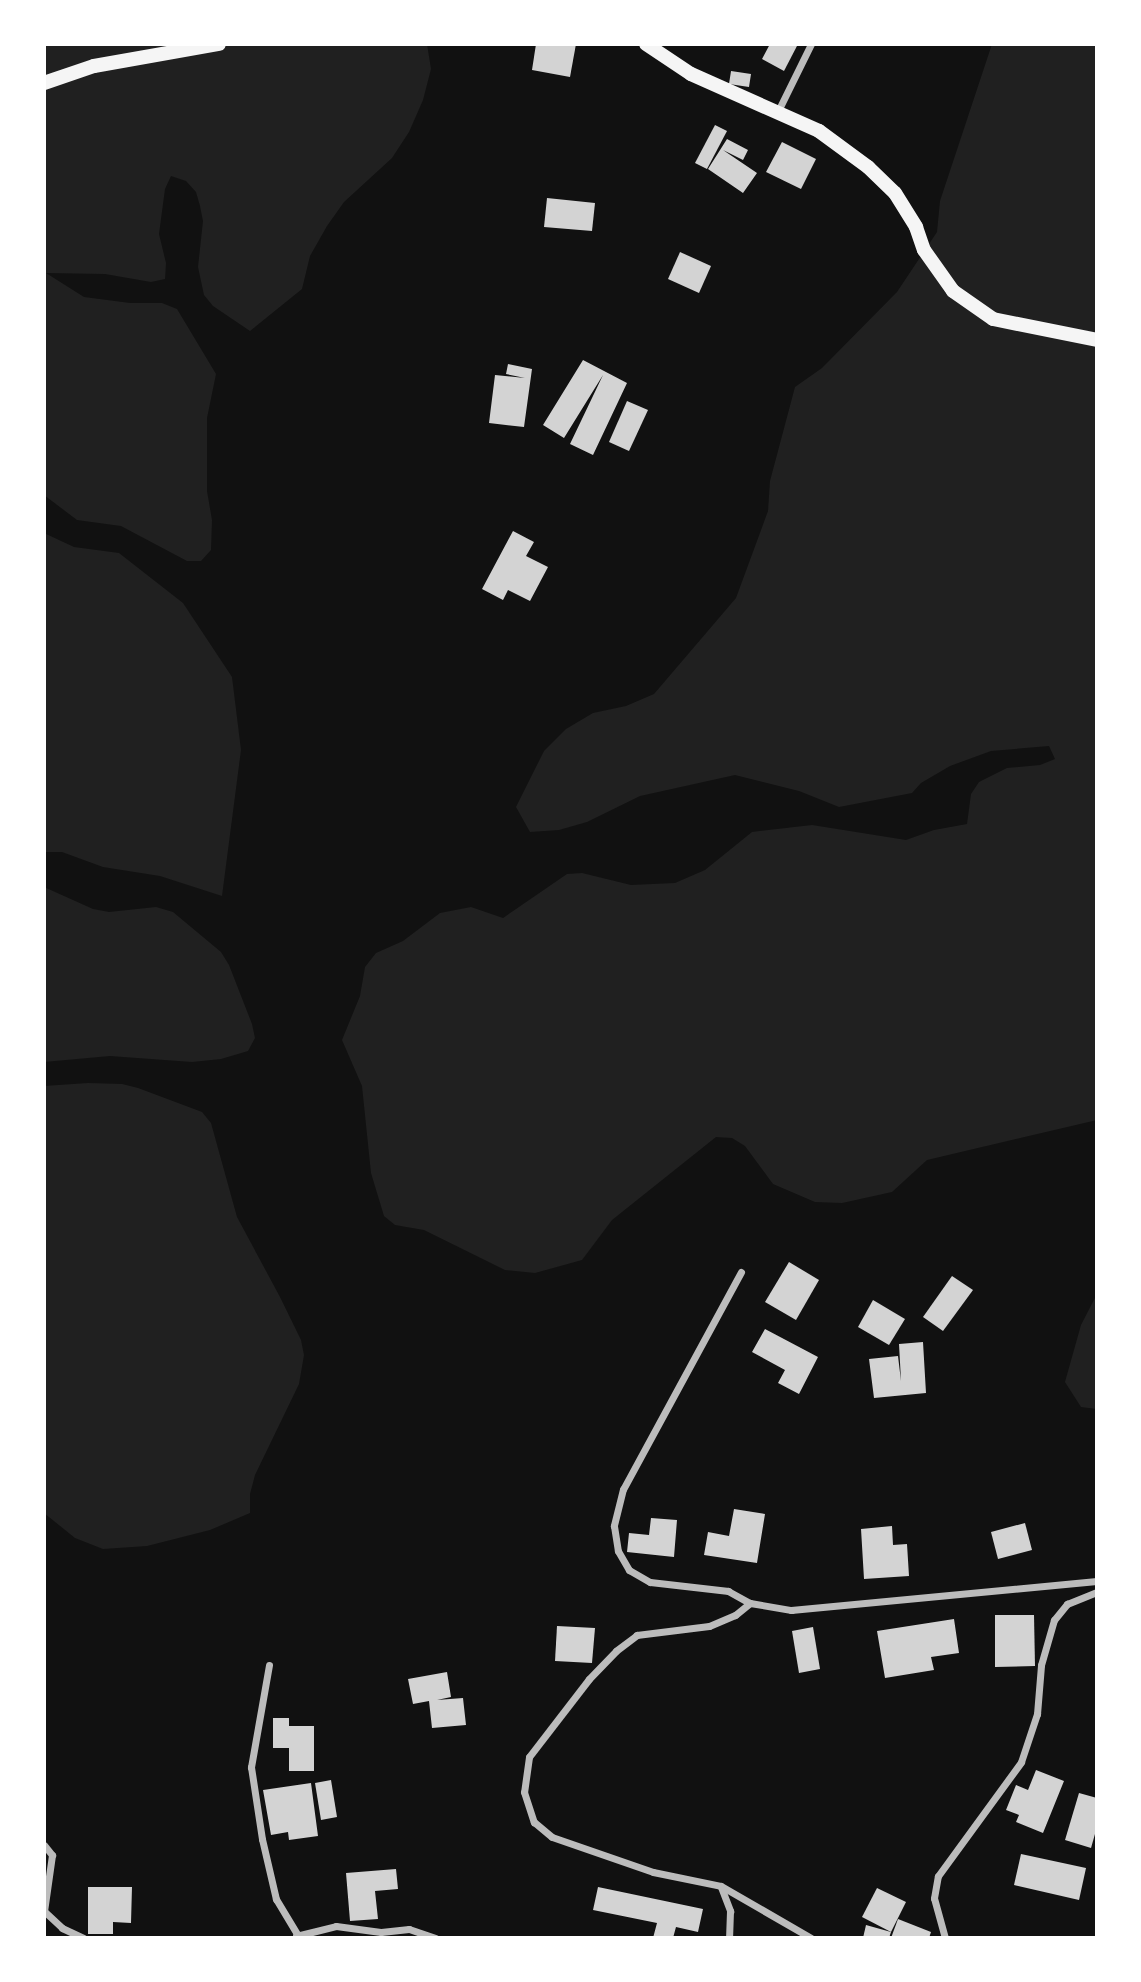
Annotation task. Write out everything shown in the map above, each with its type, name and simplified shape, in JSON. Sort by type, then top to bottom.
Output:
[{"type":"main road","points":[[44,83],[94,66],[219,44]]},
{"type":"main road","points":[[646,44],[691,74],[818,131],[868,167],[895,193],[916,227],[924,250],[953,291],[993,319],[1097,340]]},
{"type":"street","points":[[778,111],[811,44]]},
{"type":"street","points":[[741,1272],[623,1489],[614,1526],[618,1551],[629,1570],[650,1582],[728,1591],[750,1604],[791,1610],[1097,1581]]},
{"type":"street","points":[[945,1938],[934,1898],[938,1876],[1021,1762],[1037,1714],[1041,1665],[1054,1620],[1068,1604],[1097,1592]]},
{"type":"street","points":[[750,1604],[734,1615],[709,1626],[637,1635],[616,1651],[589,1679],[529,1757],[524,1792],[534,1822],[552,1837],[653,1872],[721,1886],[811,1938]]},
{"type":"street","points":[[269,1665],[251,1767],[262,1839],[276,1899],[296,1936],[336,1926],[382,1932],[409,1929],[435,1938]]},
{"type":"street","points":[[44,1845],[52,1855],[44,1911],[62,1928],[83,1938]]},
{"type":"street","points":[[721,1886],[730,1911],[729,1938]]},
{"type":"shaded area","points":[[44,44],[427,44],[431,69],[423,100],[409,132],[392,158],[344,202],[327,226],[310,256],[302,289],[250,331],[213,306],[204,295],[198,267],[203,221],[200,206],[196,192],[186,181],[171,176],[165,189],[159,234],[166,263],[165,279],[151,282],[105,274],[46,273],[84,297],[130,303],[162,303],[177,309],[216,374],[207,418],[207,491],[212,520],[211,550],[201,561],[187,561],[121,526],[77,520],[44,495]]},
{"type":"shaded area","points":[[992,44],[1097,44],[1097,1120],[927,1160],[892,1192],[842,1203],[815,1202],[773,1184],[745,1146],[732,1138],[716,1137],[612,1220],[582,1260],[535,1273],[505,1270],[424,1230],[395,1225],[384,1216],[371,1173],[362,1086],[342,1040],[360,996],[365,967],[376,953],[403,941],[440,913],[471,907],[503,918],[567,874],[582,873],[631,885],[675,883],[705,870],[752,832],[812,825],[906,840],[934,830],[967,824],[971,794],[979,782],[1007,768],[1040,765],[1055,759],[1049,746],[991,751],[950,766],[921,783],[912,793],[839,807],[799,791],[735,775],[640,796],[587,822],[559,830],[530,832],[516,807],[544,751],[566,729],[593,713],[626,706],[654,694],[736,598],[768,511],[770,481],[795,387],[822,368],[897,292],[937,232],[940,201]]},
{"type":"shaded area","points":[[44,533],[74,547],[119,553],[183,603],[232,677],[241,750],[222,896],[160,876],[103,867],[62,852],[44,852]]},
{"type":"shaded area","points":[[44,887],[93,909],[109,912],[156,907],[173,912],[221,952],[229,965],[252,1024],[255,1038],[248,1051],[221,1059],[192,1062],[110,1056],[44,1062]]},
{"type":"shaded area","points":[[122,1084],[138,1088],[202,1112],[211,1123],[237,1217],[301,1340],[304,1355],[299,1384],[255,1475],[250,1494],[250,1513],[210,1530],[147,1546],[103,1549],[75,1538],[44,1513],[44,1086]]},
{"type":"shaded area","points":[[1097,1294],[1097,1409],[1081,1407],[1065,1382],[1081,1325]]},
{"type":"building","points":[[536,44],[576,44],[570,77],[532,70]]},
{"type":"building","points":[[770,44],[798,44],[784,71],[762,59]]},
{"type":"building","points":[[731,71],[751,74],[749,87],[729,84]]},
{"type":"building","points":[[715,125],[727,131],[707,169],[695,163]]},
{"type":"building","points":[[727,139],[748,150],[743,160],[723,150],[757,173],[743,193],[708,169]]},
{"type":"building","points":[[782,142],[816,159],[801,189],[766,172]]},
{"type":"building","points":[[547,198],[595,203],[592,231],[544,227]]},
{"type":"building","points":[[680,252],[711,266],[699,293],[668,279]]},
{"type":"building","points":[[583,360],[627,383],[593,455],[570,444],[603,375],[564,438],[543,425]]},
{"type":"building","points":[[508,364],[532,369],[524,427],[489,423],[495,375],[525,378],[506,374]]},
{"type":"building","points":[[627,401],[648,410],[629,451],[609,442]]},
{"type":"building","points":[[513,531],[534,542],[526,556],[548,567],[530,601],[508,590],[503,600],[482,589]]},
{"type":"building","points":[[789,1262],[819,1280],[796,1320],[765,1302]]},
{"type":"building","points":[[952,1276],[973,1290],[943,1331],[923,1317]]},
{"type":"building","points":[[873,1300],[905,1319],[889,1345],[858,1327]]},
{"type":"building","points":[[765,1329],[818,1357],[799,1394],[778,1383],[785,1370],[752,1352]]},
{"type":"building","points":[[923,1342],[926,1393],[874,1398],[869,1359],[898,1356],[901,1381],[899,1344]]},
{"type":"building","points":[[734,1509],[765,1514],[757,1563],[704,1555],[708,1532],[729,1536]]},
{"type":"building","points":[[651,1518],[677,1520],[674,1557],[627,1552],[629,1533],[649,1535]]},
{"type":"building","points":[[1025,1523],[1032,1550],[998,1559],[991,1532]]},
{"type":"building","points":[[892,1526],[893,1545],[907,1544],[909,1576],[864,1579],[861,1529]]},
{"type":"building","points":[[995,1615],[1034,1615],[1035,1666],[995,1667]]},
{"type":"building","points":[[954,1619],[959,1653],[931,1657],[934,1670],[885,1678],[877,1631]]},
{"type":"building","points":[[557,1626],[595,1628],[592,1663],[555,1661]]},
{"type":"building","points":[[813,1627],[820,1669],[799,1673],[792,1631]]},
{"type":"building","points":[[447,1672],[451,1697],[437,1700],[463,1698],[466,1725],[432,1728],[429,1701],[413,1704],[408,1679]]},
{"type":"building","points":[[273,1718],[289,1718],[289,1726],[314,1726],[314,1771],[289,1771],[289,1748],[273,1748]]},
{"type":"building","points":[[1036,1770],[1064,1781],[1043,1833],[1016,1822],[1019,1815],[1006,1810],[1016,1785],[1028,1790]]},
{"type":"building","points":[[331,1780],[337,1817],[321,1820],[315,1783]]},
{"type":"building","points":[[311,1783],[318,1836],[289,1840],[288,1832],[271,1835],[263,1790]]},
{"type":"building","points":[[1079,1793],[1097,1798],[1097,1827],[1091,1848],[1065,1840]]},
{"type":"building","points":[[1021,1854],[1086,1868],[1079,1900],[1014,1885]]},
{"type":"building","points":[[396,1869],[398,1889],[375,1891],[378,1919],[350,1921],[346,1873]]},
{"type":"building","points":[[88,1887],[132,1887],[131,1923],[113,1922],[113,1934],[88,1934]]},
{"type":"building","points":[[598,1887],[703,1909],[698,1932],[676,1927],[673,1938],[653,1938],[657,1923],[593,1910]]},
{"type":"building","points":[[877,1888],[906,1902],[891,1932],[862,1917]]},
{"type":"building","points":[[898,1919],[931,1932],[929,1938],[891,1938]]},
{"type":"building","points":[[866,1925],[891,1932],[889,1938],[863,1938]]}]
